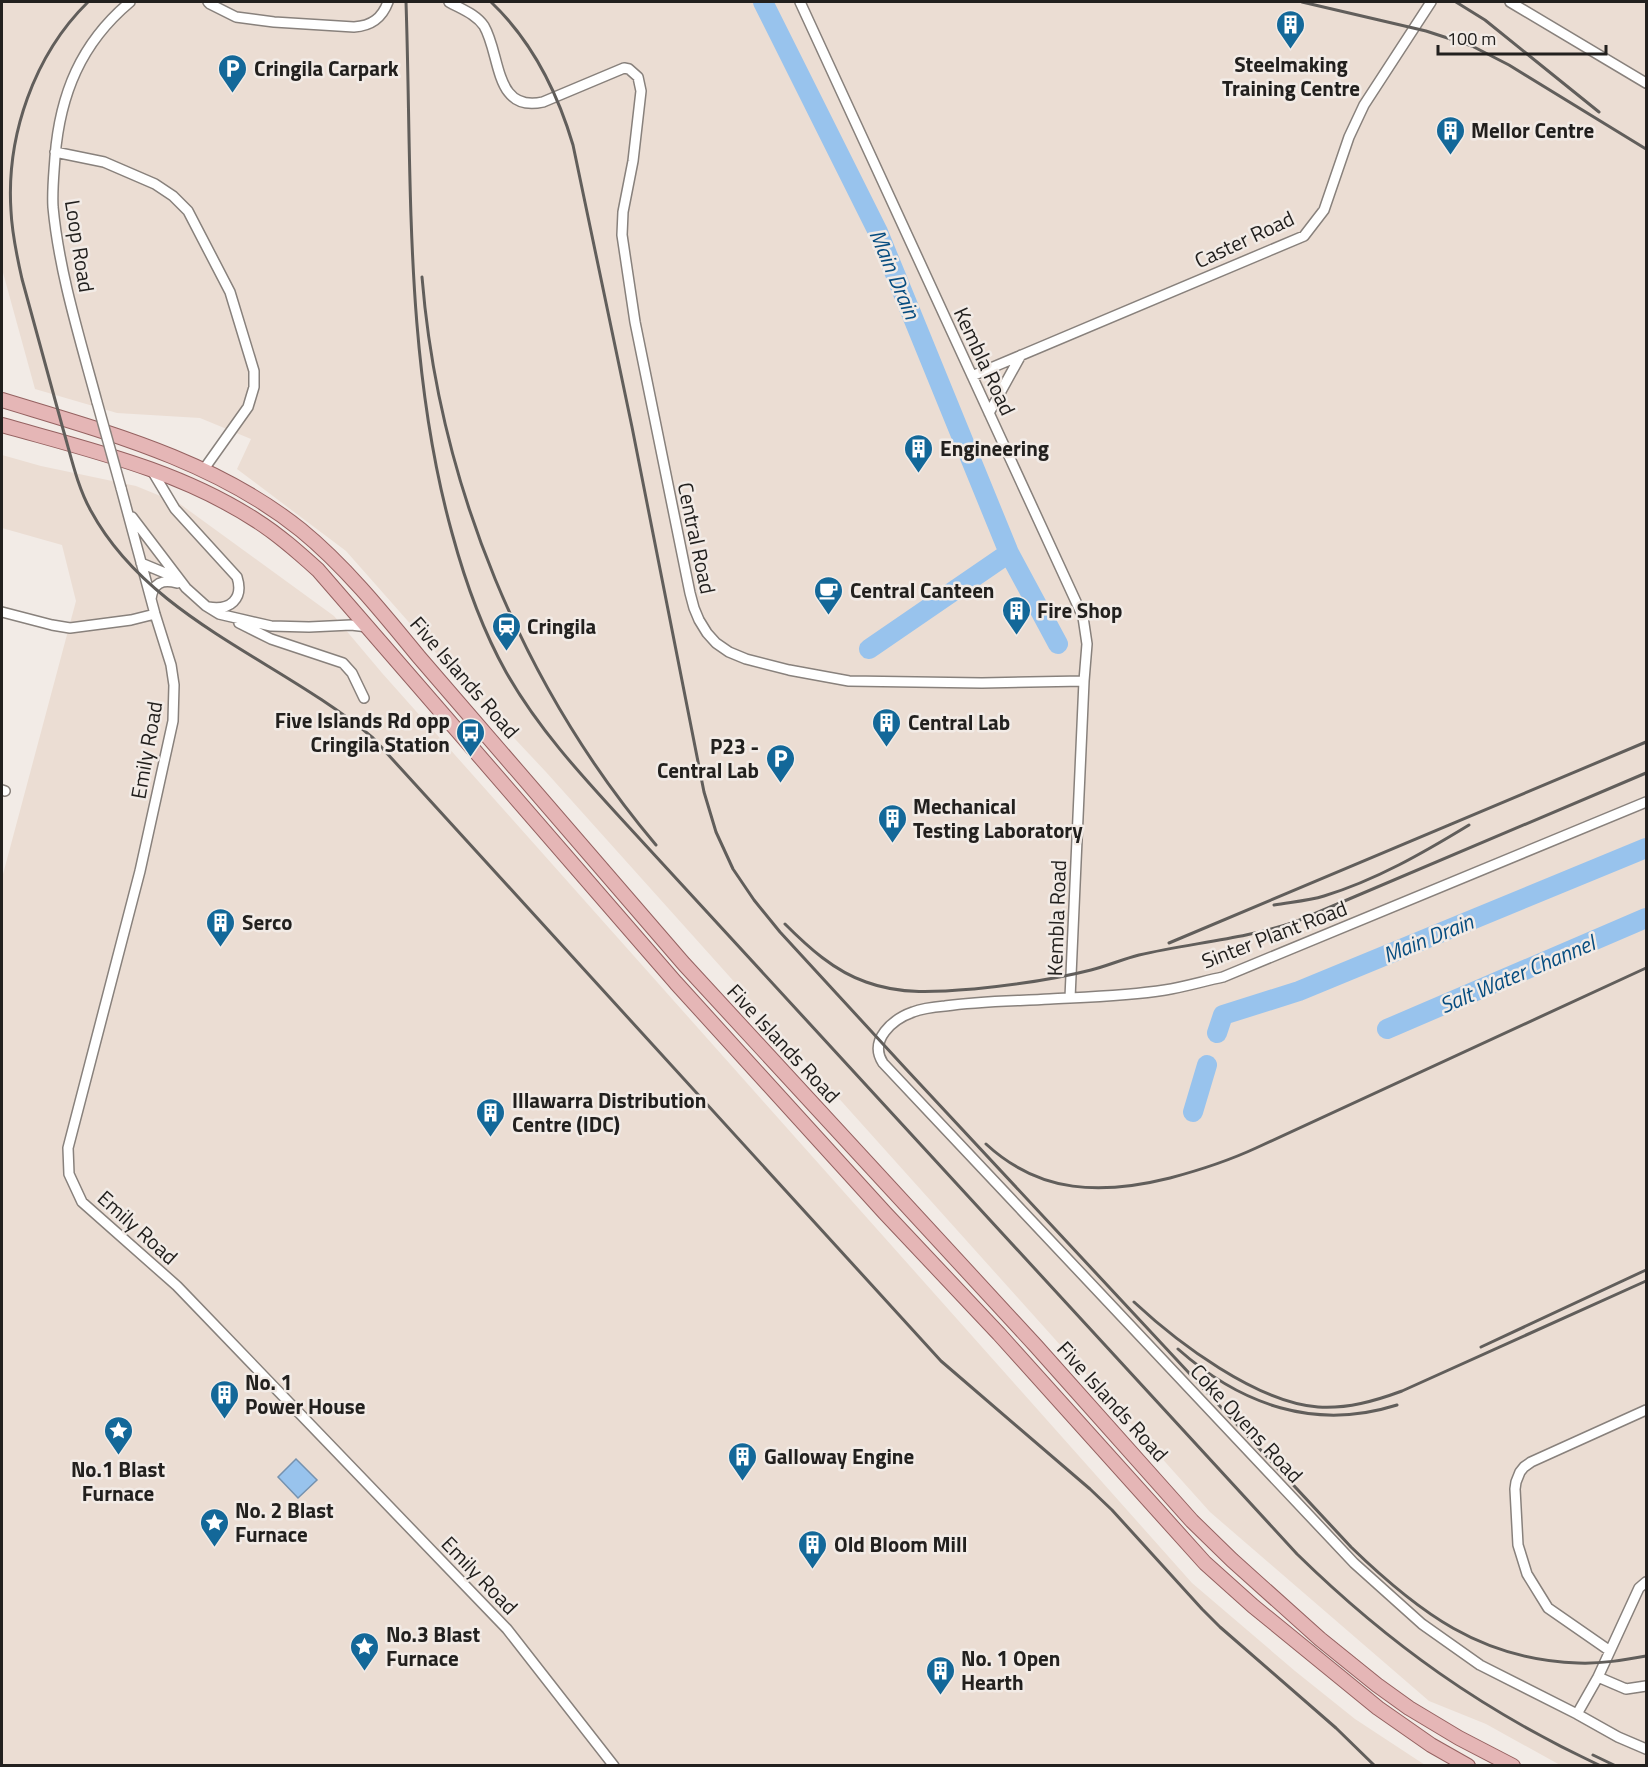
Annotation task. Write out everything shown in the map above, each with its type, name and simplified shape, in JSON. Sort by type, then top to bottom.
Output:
[{"type":"main road","name":"Five Islands Road","points":[[2,400],[158,449],[236,486],[301,530],[379,608],[684,964],[1036,1346],[1192,1521],[1320,1639],[1408,1708],[1513,1766]]},
{"type":"main road","name":"Five Islands Road","points":[[2,425],[150,468],[194,487],[234,507],[276,535],[318,570],[676,983],[999,1334],[1205,1563],[1253,1606],[1377,1708],[1468,1766]]},
{"type":"street","name":"Loop Road","points":[[130,2],[101,30],[81,58],[71,79],[58,126],[53,205],[67,287],[141,563]]},
{"type":"street","points":[[208,2],[236,17],[354,27],[375,21],[383,13],[388,2]]},
{"type":"street","name":"Kembla Road","points":[[800,2],[1083,617],[1087,644],[1070,998]]},
{"type":"street","name":"Caster Road","points":[[972,376],[1304,236],[1324,210],[1349,136],[1364,105],[1431,2]]},
{"type":"street","points":[[1510,2],[1647,83]]},
{"type":"street","name":"Central Road","points":[[453,4],[478,19],[483,26],[505,88],[514,99],[521,102],[537,104],[624,68],[629,69],[638,77],[641,92],[633,161],[623,212],[622,235],[635,322],[690,594],[694,608],[707,633],[716,643],[729,652],[746,659],[849,681],[982,683],[1084,681]]},
{"type":"street","points":[[55,152],[104,162],[145,179],[173,196],[188,211],[230,292],[254,371],[254,387],[248,407],[204,469]]},
{"type":"street","points":[[989,412],[1021,355]]},
{"type":"street","points":[[150,468],[175,509],[237,577],[239,590],[234,602],[223,607],[206,606]]},
{"type":"street","name":"Loop Road","points":[[128,510],[184,587],[219,614],[271,626],[351,625],[368,627]]},
{"type":"street","points":[[141,563],[165,573],[184,587]]},
{"type":"street","name":"Emily Road","points":[[141,563],[173,676],[173,721],[140,871],[68,1148],[69,1174],[82,1202],[177,1286],[507,1629],[614,1766]]},
{"type":"street","points":[[151,598],[153,588],[160,583],[169,581],[184,587]]},
{"type":"street","points":[[2,612],[70,628],[130,620],[155,614]]},
{"type":"street","points":[[219,614],[271,639],[336,660],[346,666],[354,676],[364,698]]},
{"type":"street","points":[[255,621],[280,641],[292,646]]},
{"type":"street","name":"Sinter Plant Road","points":[[878,1051],[879,1040],[890,1026],[898,1019],[920,1009],[965,1003],[1166,990],[1223,977],[1647,802]]},
{"type":"street","name":"Coke Ovens Road","points":[[878,1051],[883,1063],[1354,1563],[1422,1624],[1480,1665],[1618,1737],[1647,1749]]},
{"type":"street","points":[[1610,1651],[1548,1608],[1527,1574],[1518,1545],[1516,1482],[1524,1467],[1531,1462],[1647,1410]]},
{"type":"street","points":[[1577,1714],[1598,1677],[1639,1588],[1647,1582]]},
{"type":"street","points":[[1598,1677],[1626,1689],[1647,1686]]},
{"type":"shaded area","points":[[2,2],[1646,2],[1646,1765],[1560,1765],[1486,1724],[1429,1701],[1210,1512],[346,551],[237,469],[251,439],[200,418],[117,413],[35,389],[2,269]]},
{"type":"shaded area","points":[[2,455],[41,466],[136,486],[180,504],[334,616],[382,673],[1192,1583],[1355,1719],[1425,1765],[2,1765],[2,878],[76,601],[62,545],[2,528]]},
{"type":"water","points":[[296,1459],[317,1480],[298,1498],[278,1477]]},
{"type":"waterway","name":"Main Drain","points":[[763,2],[878,232],[1009,553],[1058,644]]},
{"type":"waterway","name":"Main Drain","points":[[869,649],[1009,553]]},
{"type":"waterway","name":"Main Drain","points":[[1217,1033],[1223,1015],[1299,991],[1646,848]]},
{"type":"waterway","name":"Salt Water Channel","points":[[1387,1029],[1646,918]]},
{"type":"waterway","name":"Main Drain","points":[[1193,1112],[1207,1065]]},
{"type":"railway","points":[[88,2],[52,46],[27,98],[13,154],[11,211],[22,279],[75,471],[91,511],[116,549],[147,582],[182,610],[299,685],[373,738],[941,1361],[1090,1489],[1220,1627],[1336,1728],[1375,1766]]},
{"type":"railway","points":[[406,2],[413,269],[425,402],[436,468],[452,533],[475,604],[497,656],[533,714],[562,752],[611,807],[1297,1554],[1367,1617],[1439,1673],[1517,1722],[1601,1766]]},
{"type":"railway","points":[[491,2],[506,17],[531,50],[551,86],[573,145],[632,427],[704,792],[716,832],[733,869],[754,900],[780,932],[906,1069],[1351,1547],[1376,1571],[1401,1592],[1453,1628],[1511,1653],[1543,1660],[1578,1663],[1646,1656]]},
{"type":"railway","points":[[1302,2],[1426,31],[1472,46],[1509,65],[1646,149]]},
{"type":"railway","points":[[1456,2],[1485,20],[1599,112]]},
{"type":"railway","points":[[422,277],[431,354],[447,431],[468,506],[495,579],[528,650],[565,718],[608,783],[656,845]]},
{"type":"railway","points":[[1169,943],[1646,742]]},
{"type":"railway","points":[[785,924],[812,950],[843,972],[866,982],[892,989],[946,991],[1004,986],[1047,979],[1091,970],[1139,955],[1256,933],[1295,922],[1646,773]]},
{"type":"railway","points":[[1274,905],[1318,898],[1343,890],[1417,856],[1469,825]]},
{"type":"railway","points":[[986,1144],[1007,1161],[1028,1173],[1073,1186],[1120,1187],[1170,1178],[1245,1153],[1646,968]]},
{"type":"railway","points":[[1481,1347],[1646,1270]]},
{"type":"railway","points":[[1134,1302],[1195,1352],[1244,1382],[1294,1403],[1318,1407],[1340,1407],[1361,1404],[1402,1391],[1646,1281]]},
{"type":"railway","points":[[1178,1349],[1202,1369],[1227,1385],[1280,1408],[1337,1415],[1367,1412],[1397,1405]]},
{"type":"railway","points":[[1593,1755],[1616,1766]]},
{"type":"place","name":"Steelmaking Training Centre","points":[[1291,50]]},
{"type":"place","name":"Cringila Carpark","points":[[233,94]]},
{"type":"place","name":"Mellor Centre","points":[[1450,156]]},
{"type":"place","name":"Engineering","points":[[919,474]]},
{"type":"place","name":"Central Canteen","points":[[829,616]]},
{"type":"place","name":"Fire Shop","points":[[1016,636]]},
{"type":"place","name":"Cringila","points":[[506,652]]},
{"type":"place","name":"Central Lab","points":[[887,748]]},
{"type":"place","name":"Five Islands Rd opp Cringila Station","points":[[471,758]]},
{"type":"place","name":"P23 - Central Lab","points":[[780,784]]},
{"type":"place","name":"Mechanical Testing Laboratory","points":[[892,844]]},
{"type":"place","name":"Serco","points":[[221,948]]},
{"type":"place","name":"Illawarra Distribution Centre (IDC)","points":[[491,1138]]},
{"type":"place","name":"No. 1 Power House","points":[[224,1420]]},
{"type":"place","name":"No.1 Blast Furnace","points":[[118,1456]]},
{"type":"place","name":"Galloway Engine","points":[[743,1482]]},
{"type":"place","name":"No. 2 Blast Furnace","points":[[214,1548]]},
{"type":"place","name":"Old Bloom Mill","points":[[813,1570]]},
{"type":"place","name":"No.3 Blast Furnace","points":[[365,1672]]},
{"type":"place","name":"No. 1 Open Hearth","points":[[940,1696]]}]
